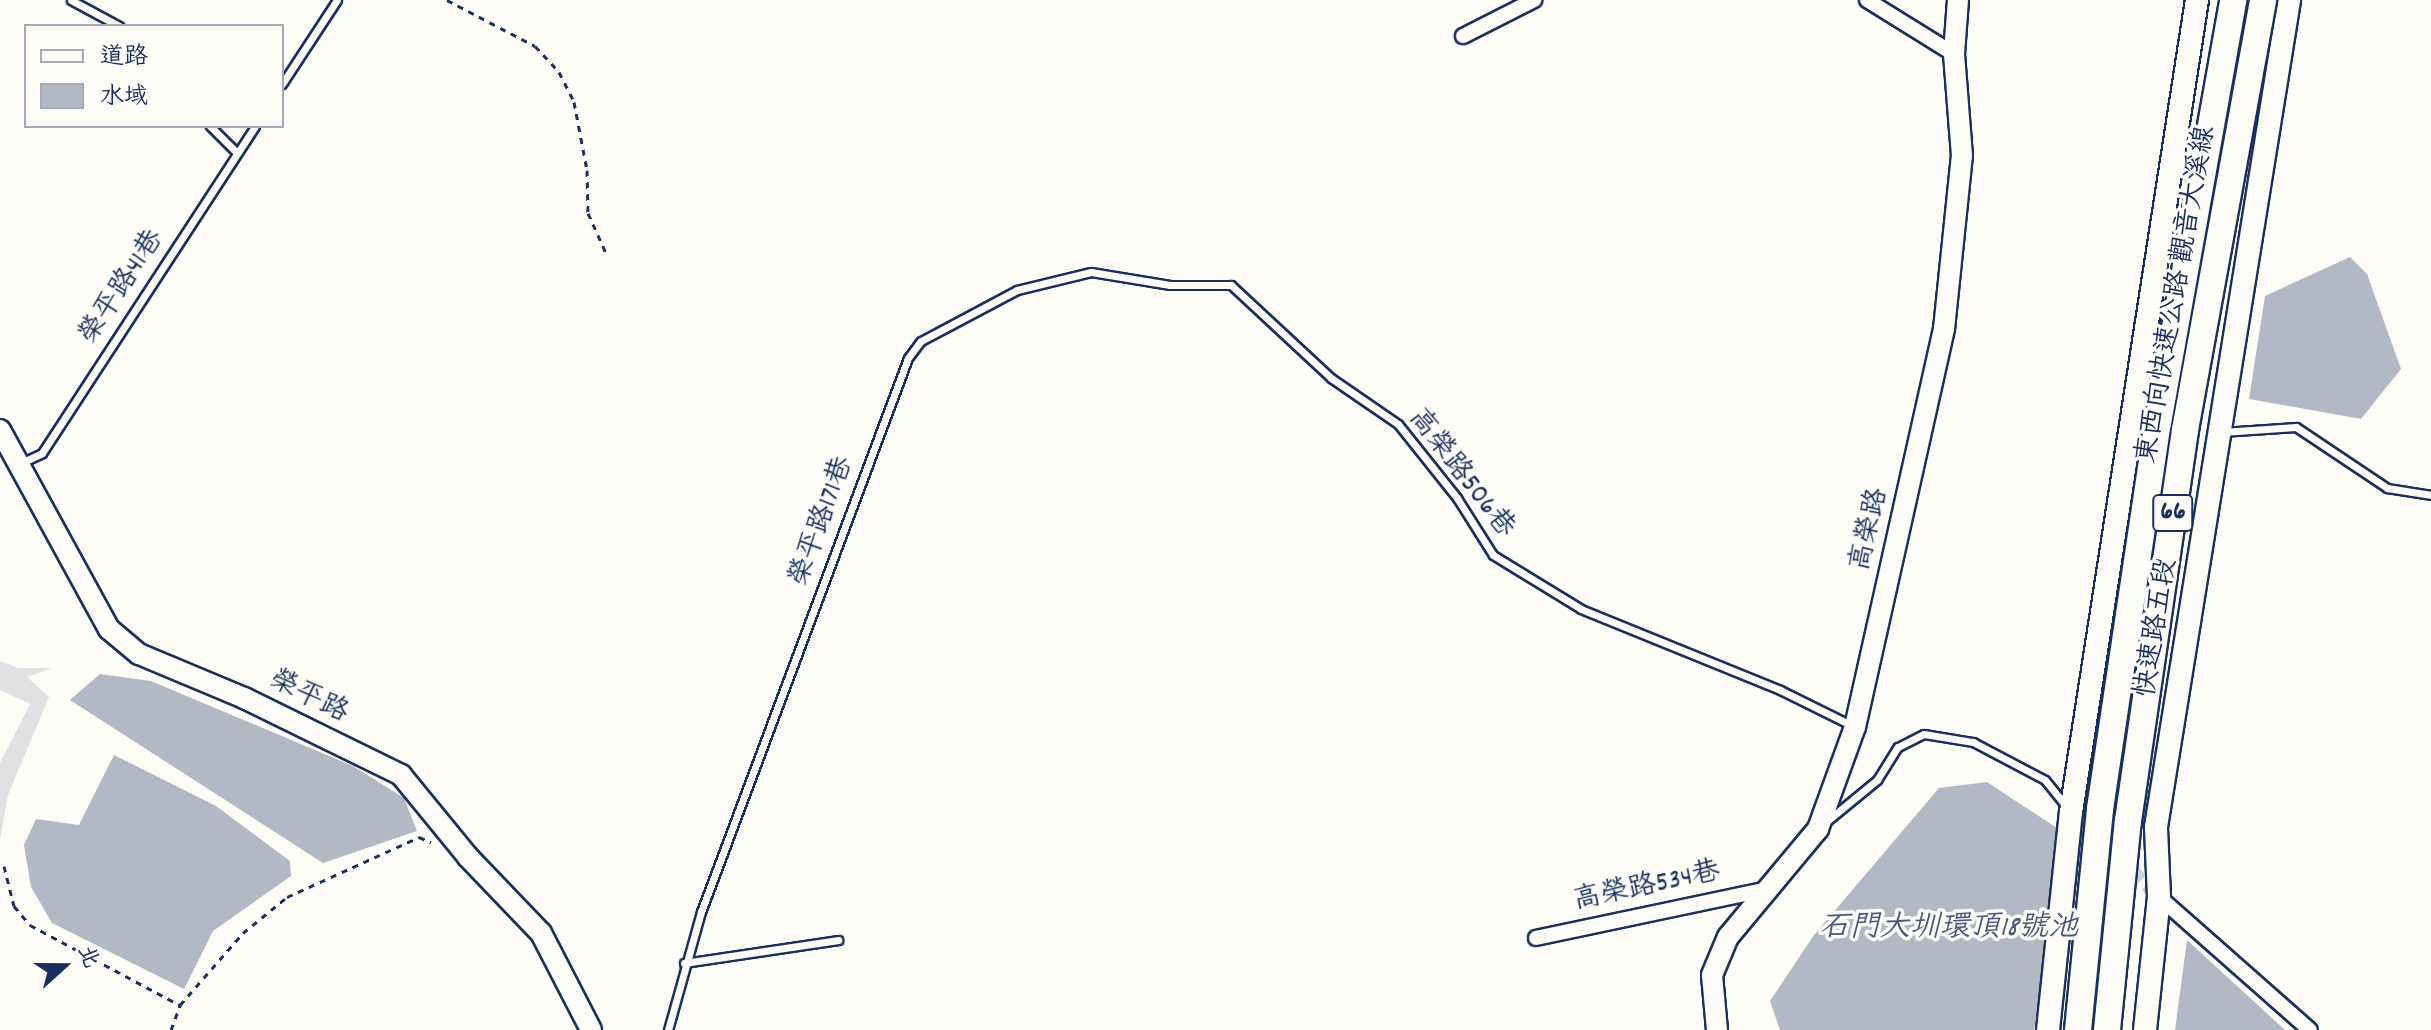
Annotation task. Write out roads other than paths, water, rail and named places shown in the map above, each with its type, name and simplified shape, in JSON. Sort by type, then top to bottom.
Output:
[{"type":"highway","name":"東西向快速公路 觀音大溪線","points":[[2078,1030],[2102,794],[2158,423],[2233,0]]},
{"type":"highway","name":"東西向快速公路 觀音大溪線","points":[[2107,1030],[2128,821],[2185,430],[2263,0]]},
{"type":"main road","name":"快速路五段","points":[[2048,1030],[2071,812],[2197,0]]},
{"type":"main road","name":"快速路五段","points":[[2145,1030],[2159,897],[2156,827],[2289,0]]},
{"type":"street","points":[[1463,36],[1534,0]]},
{"type":"street","points":[[1867,0],[1954,54]]},
{"type":"street","name":"高榮路","points":[[1717,1030],[1712,975],[1728,937],[1818,829],[1855,727],[1944,329],[1962,156],[1954,54],[1958,0]]},
{"type":"street","name":"榮平路","points":[[0,430],[109,629],[139,654],[244,698],[401,775],[468,857],[541,933],[591,1030]]},
{"type":"street","name":"高榮路534巷","points":[[1536,938],[1768,889]]},
{"type":"street","points":[[2159,897],[2310,1030]]},
{"type":"lane","points":[[71,0],[115,24]]},
{"type":"lane","points":[[284,81],[337,0]]},
{"type":"lane","points":[[212,128],[237,153]]},
{"type":"lane","name":"榮平路41巷","points":[[19,464],[42,453],[254,128]]},
{"type":"lane","name":"榮平路171巷","points":[[668,1030],[684,963],[908,358],[921,341],[1017,290],[1091,272],[1170,285],[1231,285]]},
{"type":"lane","name":"高榮路506巷","points":[[1231,285],[1331,378],[1398,424],[1457,498],[1493,555],[1581,609],[1780,690],[1855,727]]},
{"type":"lane","points":[[2220,432],[2296,427],[2387,488],[2431,495]]},
{"type":"lane","points":[[1818,829],[1877,780],[1898,747],[1924,734],[1973,742],[2045,780],[2071,812]]},
{"type":"lane","points":[[684,963],[838,940]]},
{"type":"water","points":[[2350,257],[2367,274],[2401,369],[2361,419],[2249,399],[2265,296]]},
{"type":"water","points":[[100,674],[151,681],[353,766],[404,798],[417,831],[323,863],[70,700]]},
{"type":"water","points":[[114,755],[216,806],[290,861],[291,876],[213,931],[184,989],[52,923],[31,887],[24,845],[36,819],[79,825]]},
{"type":"water","name":"石門大圳環頂18號池","points":[[1987,782],[2063,832],[2034,1030],[1780,1030],[1770,1001],[1814,935],[1939,788]]},
{"type":"water","points":[[2187,940],[2285,1030],[2175,1030]]},
{"type":"tunnel","points":[[2071,812],[2159,897]]}]
